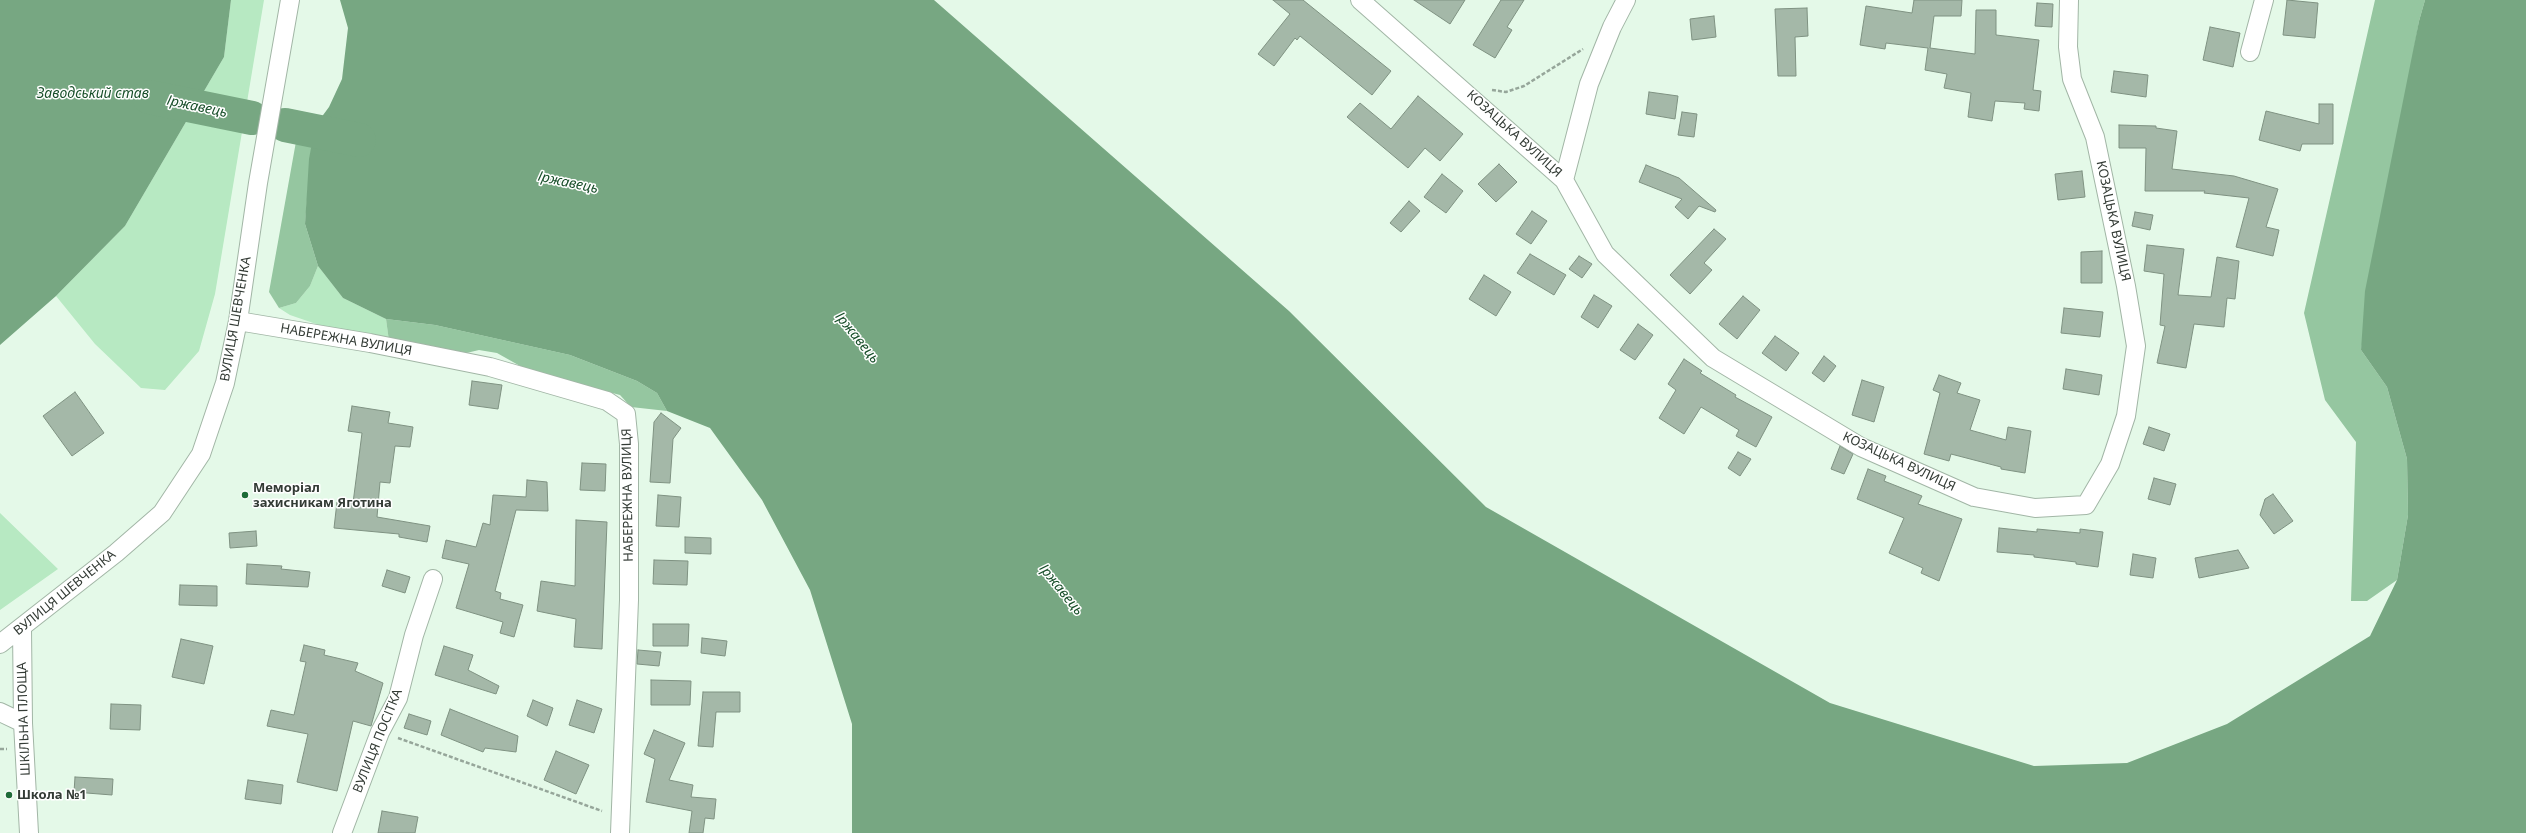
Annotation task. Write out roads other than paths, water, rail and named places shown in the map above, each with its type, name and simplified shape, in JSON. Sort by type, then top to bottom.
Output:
[{"type":"street","name":"ВУЛИЦЯ ШЕВЧЕНКА","points":[[0,644],[22,628],[162,513],[201,454],[225,383],[238,322],[258,183],[290,0]]},
{"type":"street","name":"КОЗАЦЬКА ВУЛИЦЯ","points":[[1360,0],[1461,87],[1564,180],[1605,254],[1712,358],[1861,447],[1974,497],[2035,508],[2086,505],[2110,464],[2126,416],[2136,346],[2126,286],[2095,137],[2072,78],[2068,47],[2069,0]]},
{"type":"street","points":[[1564,180],[1589,84],[1612,27],[1626,0]]},
{"type":"street","points":[[2250,52],[2264,0]]},
{"type":"street","name":"НАБЕРЕЖНА ВУЛИЦЯ","points":[[238,322],[370,343],[490,367],[607,400],[626,414],[628,444],[629,600],[620,825]]},
{"type":"street","name":"ВУЛИЦЯ ПОСІТКА","points":[[342,833],[380,732],[398,698],[414,635],[433,579]]},
{"type":"street","name":"ШКІЛЬНА ПЛОЩА","points":[[22,628],[23,723],[34,832]]},
{"type":"street","points":[[0,712],[23,723]]},
{"type":"water","name":"Заводський став","points":[[0,0],[231,0],[224,57],[125,226],[56,296],[0,345]]},
{"type":"water","points":[[340,0],[934,0],[1289,311],[1486,507],[1830,703],[2034,766],[2127,763],[2227,724],[2370,636],[2397,580],[2408,515],[2407,459],[2387,387],[2361,350],[2365,291],[2419,21],[2425,0],[2526,0],[2526,833],[852,833],[852,724],[810,590],[762,500],[710,428],[667,411],[657,393],[637,381],[570,355],[435,325],[386,319],[343,298],[318,266],[305,224],[309,159],[315,126],[329,107],[342,79],[348,28]]},
{"type":"waterway","name":"Іржавець","points":[[149,97],[252,118]]},
{"type":"waterway","name":"Іржавець","points":[[285,125],[359,140]]},
{"type":"place","name":"Меморіал захисникам Яготина","points":[[245,495]]},
{"type":"place","name":"Школа №1","points":[[9,795]]}]
